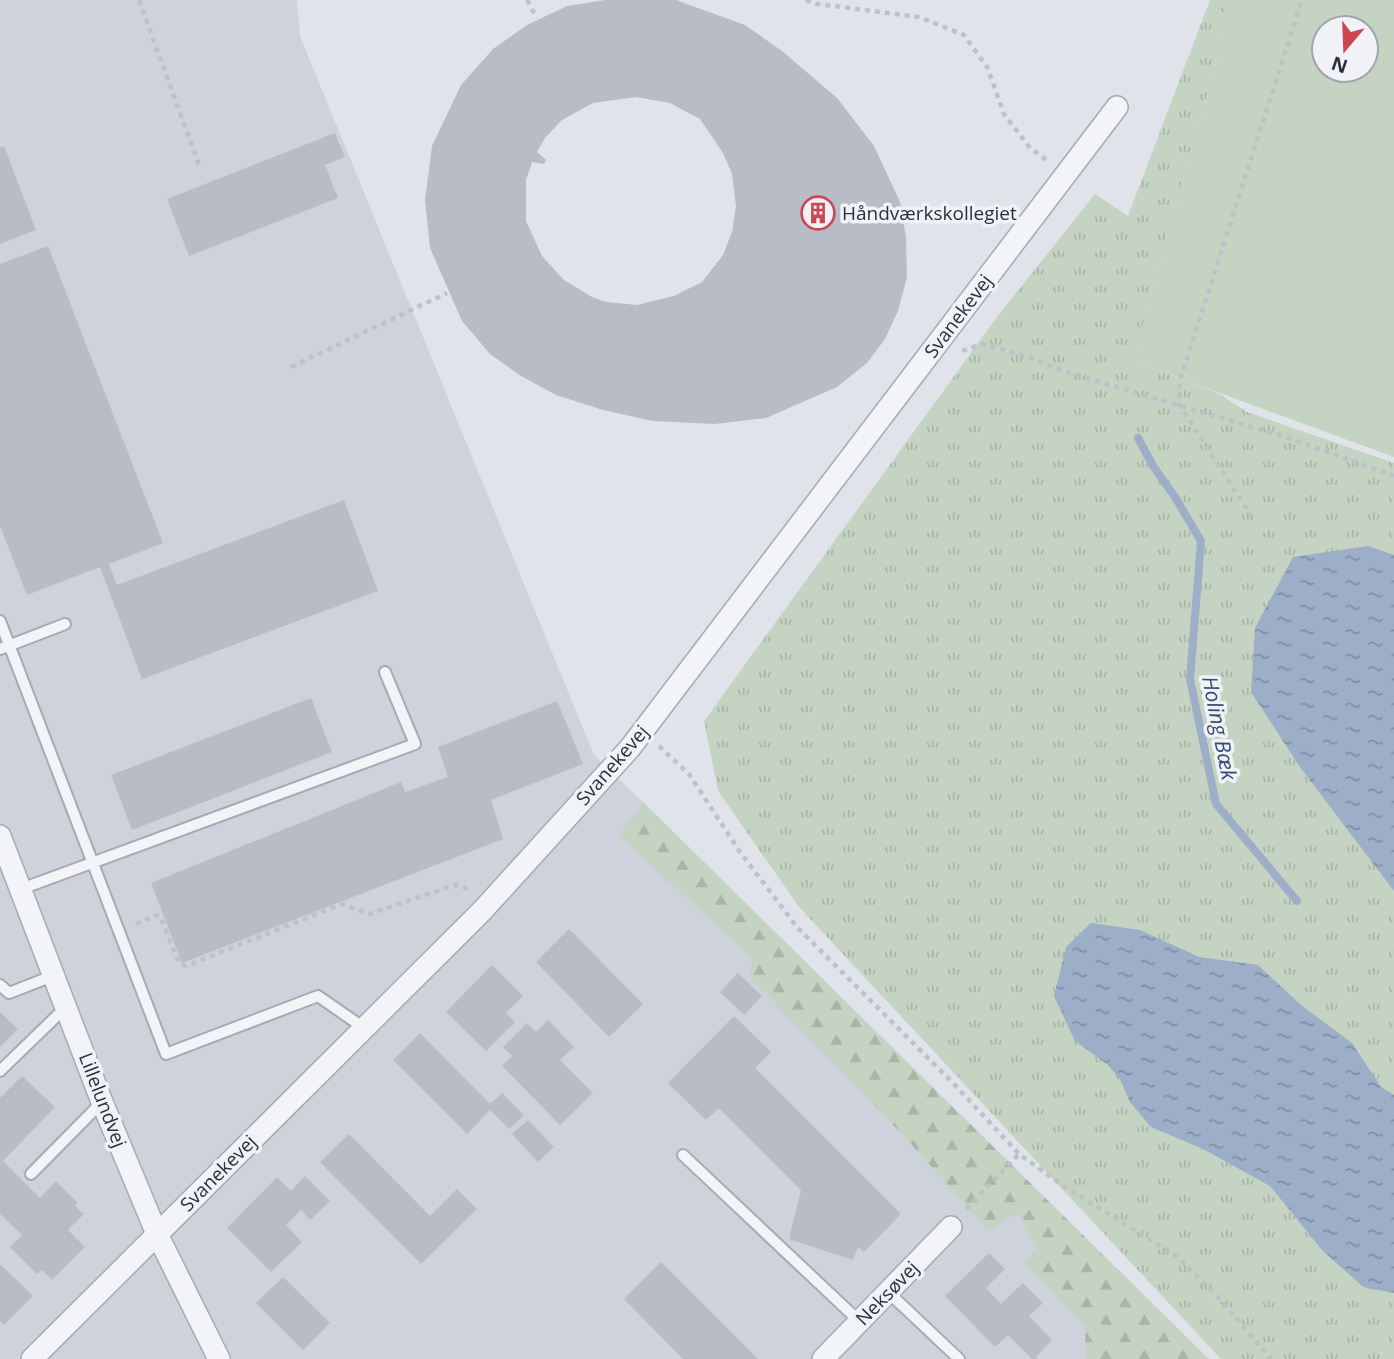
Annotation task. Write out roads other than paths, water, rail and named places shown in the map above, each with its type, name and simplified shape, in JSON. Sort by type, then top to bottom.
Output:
[{"type":"street","name":"Svanekevej","points":[[32,1359],[482,911],[630,748],[1117,107]]},
{"type":"street","name":"Lillelundvej","points":[[0,836],[102,1102],[157,1234],[219,1359]]},
{"type":"street","name":"Neksøvej","points":[[822,1359],[951,1227]]},
{"type":"lane","points":[[0,621],[5,647],[93,862],[166,1054],[318,996],[364,1028]]},
{"type":"lane","points":[[5,647],[65,624]]},
{"type":"lane","points":[[21,889],[415,744],[385,672]]},
{"type":"lane","points":[[0,985],[9,993],[55,975]]},
{"type":"lane","points":[[0,1071],[67,1006]]},
{"type":"lane","points":[[31,1174],[102,1102]]},
{"type":"lane","points":[[683,1155],[859,1321]]},
{"type":"lane","points":[[888,1292],[958,1359]]},
{"type":"water","points":[[1368,546],[1394,555],[1394,891],[1300,767],[1251,692],[1255,628],[1293,557]]},
{"type":"water","points":[[1091,923],[1140,930],[1199,957],[1258,965],[1301,1005],[1352,1043],[1381,1087],[1394,1095],[1394,1293],[1363,1287],[1322,1250],[1270,1186],[1203,1149],[1151,1127],[1130,1102],[1120,1079],[1107,1064],[1075,1041],[1054,996],[1066,947]]},
{"type":"waterway","name":"Holing Bæk","points":[[1138,438],[1201,541],[1190,679],[1216,804],[1297,901]]},
{"type":"place","name":"Håndværkskollegiet","points":[[818,213]]}]
